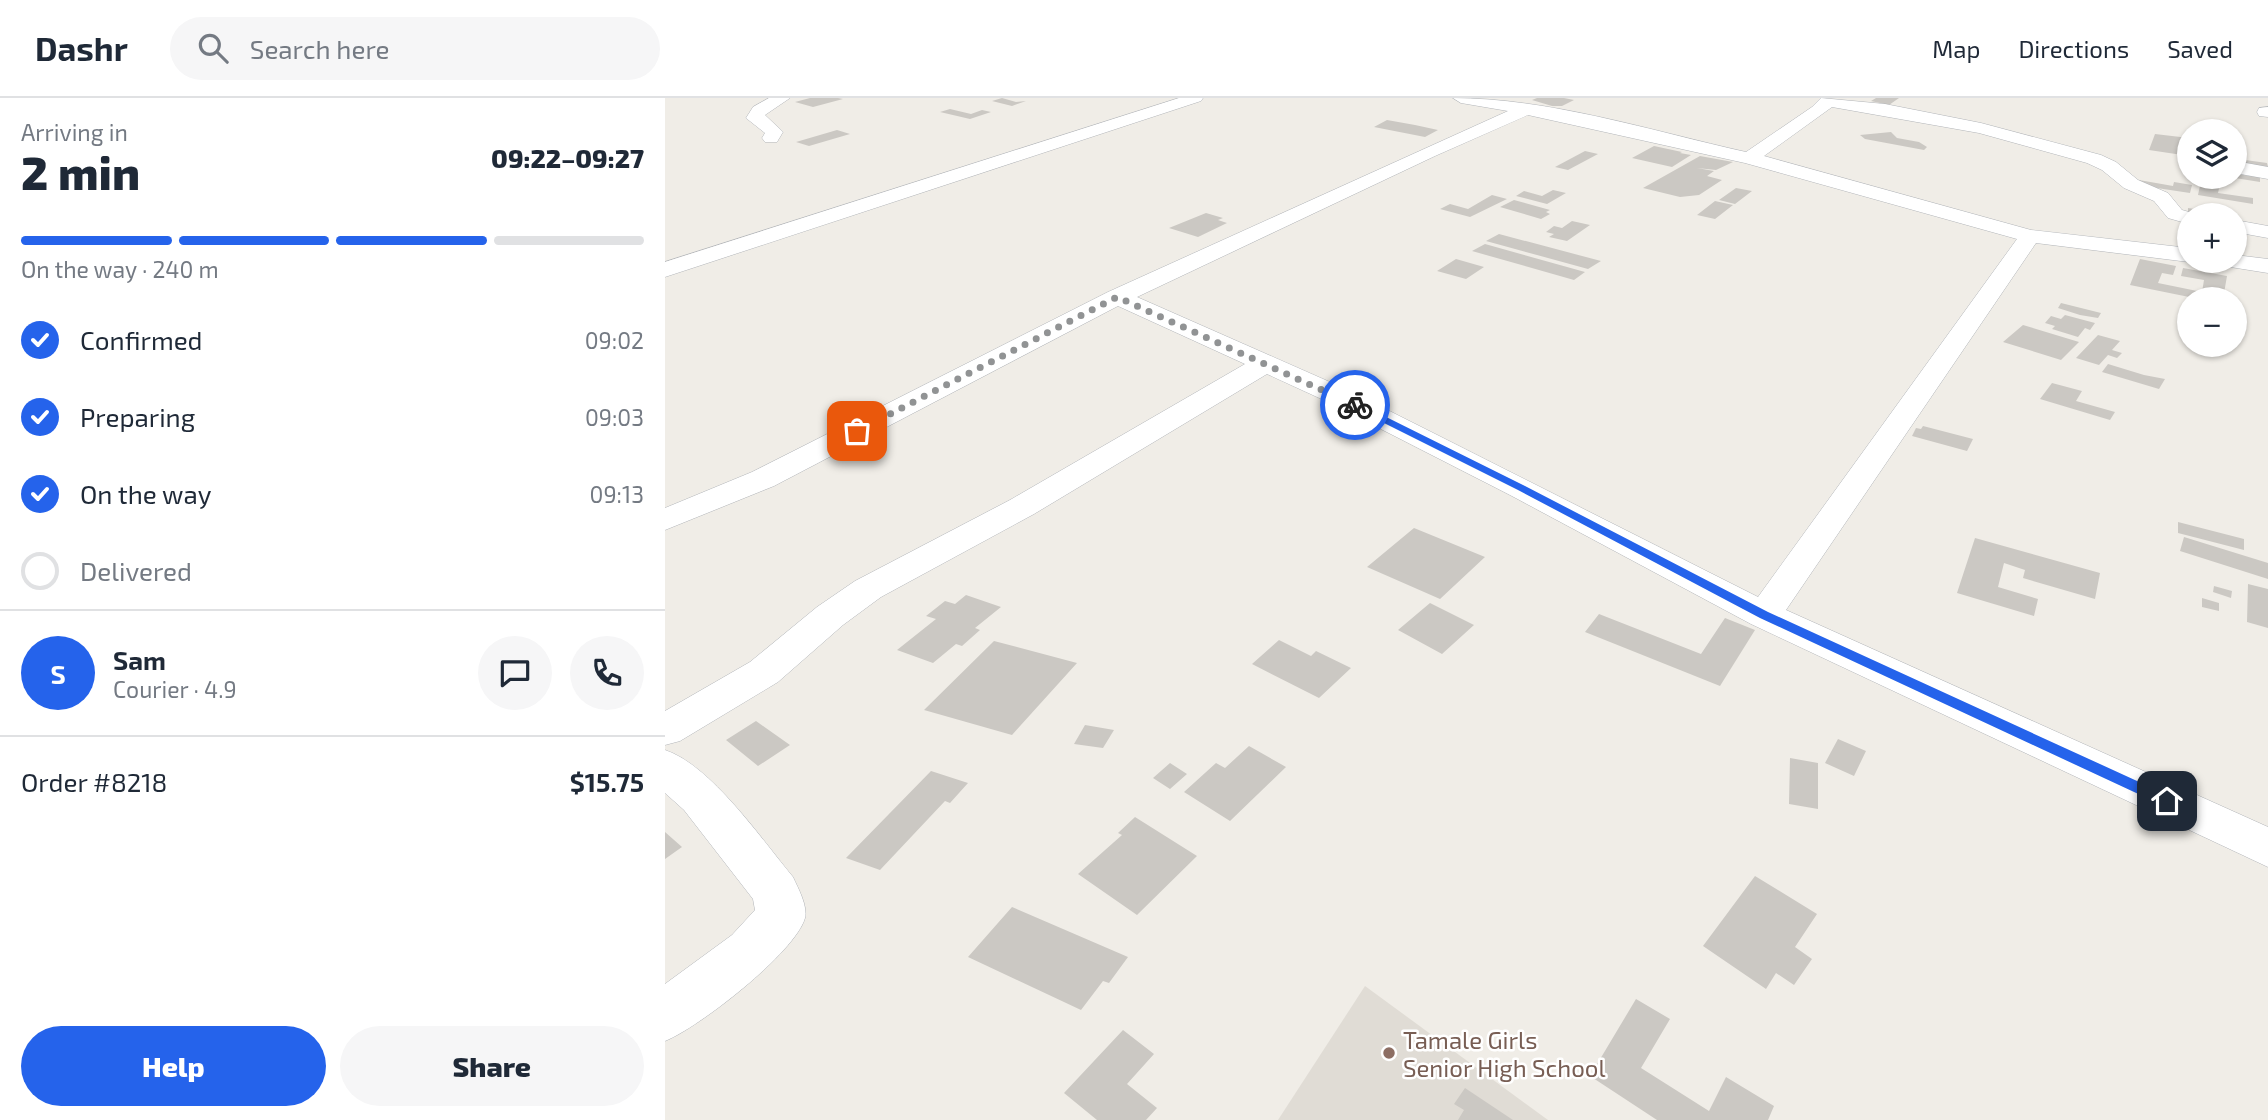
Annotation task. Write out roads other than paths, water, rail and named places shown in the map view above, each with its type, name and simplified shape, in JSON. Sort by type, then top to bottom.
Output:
[{"type":"street","points":[[771,138],[774,132],[755,118],[757,113],[782,98]]},
{"type":"street","points":[[665,270],[1195,98]]},
{"type":"street","points":[[1461,98],[1564,116],[1749,158],[2030,236],[2177,252]]},
{"type":"street","points":[[1749,158],[1818,111],[1829,100],[1885,108],[1926,119],[1981,128],[2094,159],[2109,166],[2131,184],[2161,197],[2177,215]]},
{"type":"street","points":[[1564,116],[1584,104]]},
{"type":"street","points":[[665,520],[762,479],[1117,297],[1428,152],[1527,109]]},
{"type":"street","points":[[2247,169],[2268,173]]},
{"type":"street","points":[[2247,228],[2268,232]]},
{"type":"street","points":[[1764,615],[2030,236]]},
{"type":"street","points":[[2247,245],[2268,241]]},
{"type":"street","points":[[2247,263],[2268,266]]},
{"type":"street","points":[[1117,297],[1338,396],[1764,615],[2268,848]]},
{"type":"street","points":[[665,730],[764,672],[830,616],[868,589],[1022,507],[1265,364]]},
{"type":"street","points":[[665,767],[699,798],[776,892],[781,916],[750,951],[665,1016]]},
{"type":"place","name":"Tamale Girls Senior High School","points":[[1389,1053]]}]
